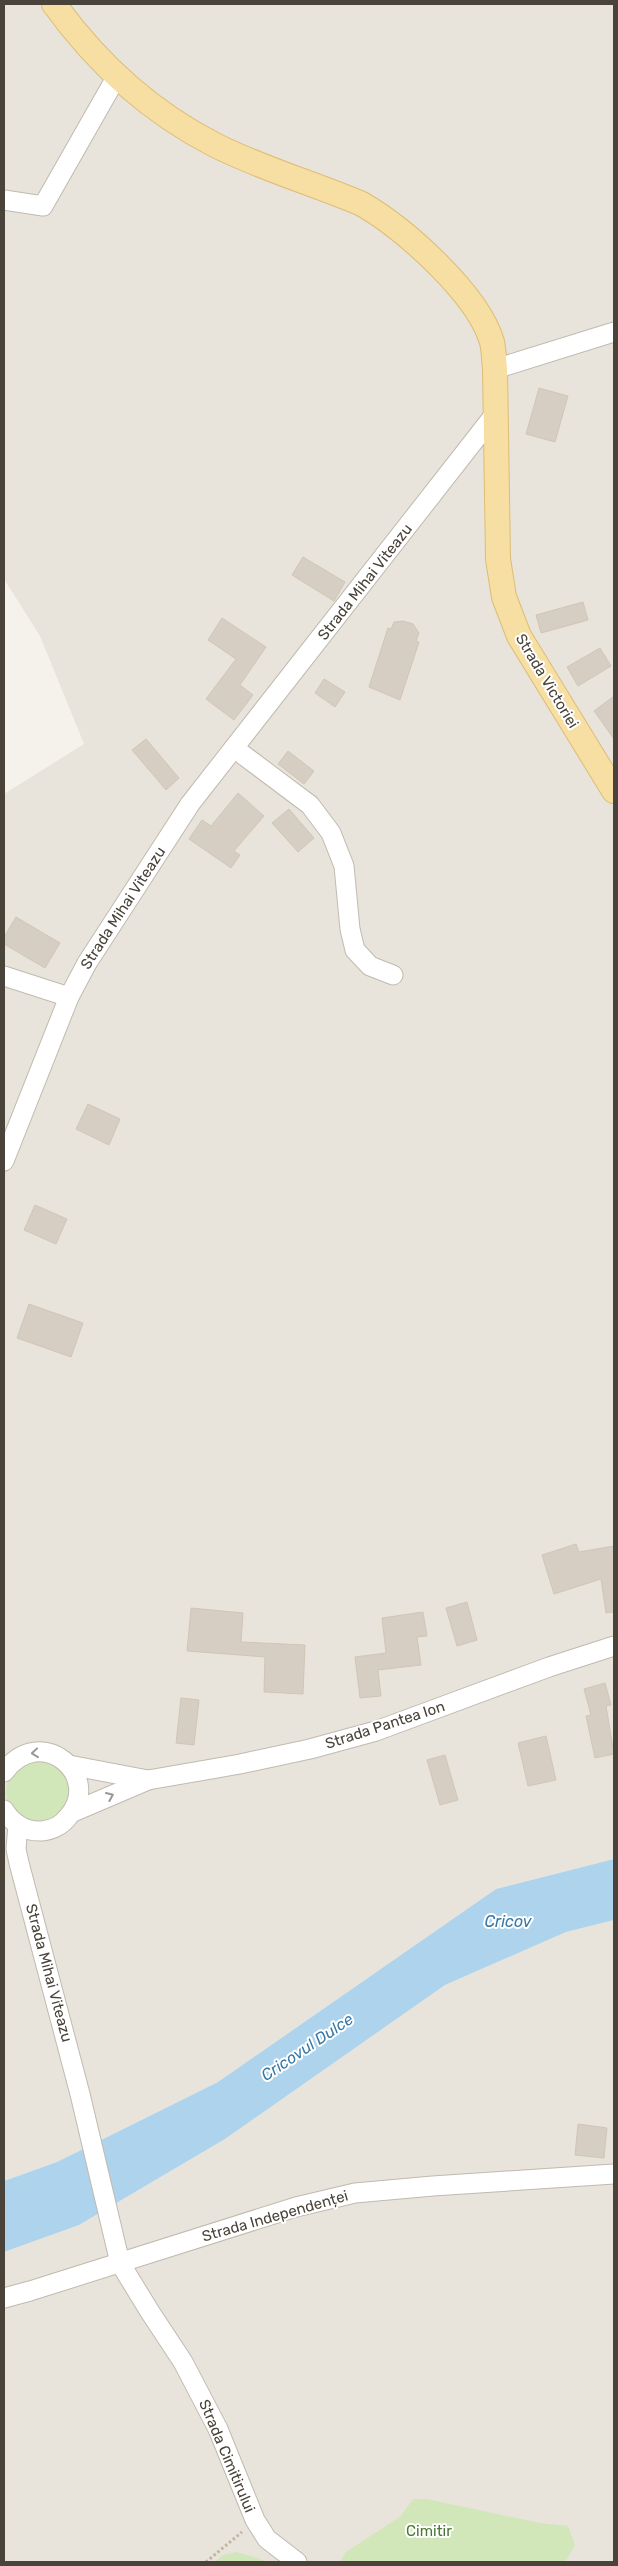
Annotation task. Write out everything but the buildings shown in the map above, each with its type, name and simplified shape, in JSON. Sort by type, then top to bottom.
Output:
[{"type":"main road","name":"Strada Victoriei","points":[[54,4],[96,57],[159,111],[217,146],[362,204],[385,218],[405,233],[460,289],[481,318],[492,342],[495,369],[494,414],[498,558],[504,597],[519,636],[614,791]]},
{"type":"street","points":[[4,200],[43,206],[117,76]]},
{"type":"street","points":[[495,369],[614,332]]},
{"type":"street","name":"Strada Mihai Viteazu","points":[[4,1161],[69,997],[87,963],[190,804],[494,414]]},
{"type":"street","points":[[234,748],[310,805],[331,833],[344,866],[350,930],[355,950],[370,966],[393,975]]},
{"type":"street","points":[[4,976],[69,997]]},
{"type":"street","name":"Strada Pantea Ion","points":[[72,1812],[148,1780],[310,1749],[376,1731],[549,1667],[614,1646]]},
{"type":"street","name":"Strada Pantea Ion","points":[[6,1764],[22,1755],[41,1752],[59,1757],[69,1765],[148,1780]]},
{"type":"street","points":[[8,1819],[30,1830],[42,1831],[54,1828],[64,1822],[78,1801],[79,1788],[76,1776],[69,1765]]},
{"type":"street","name":"Strada Mihai Viteazu","points":[[8,1819],[87,2121],[120,2263]]},
{"type":"street","name":"Strada Independenței","points":[[4,2298],[296,2207],[355,2193],[614,2174]]},
{"type":"street","name":"Strada Cimitirului","points":[[120,2263],[183,2362],[218,2429],[255,2520],[267,2539],[298,2562]]},
{"type":"path","points":[[206,2562],[255,2520]]},
{"type":"shaded area","points":[[4,4],[614,4],[614,1859],[496,1889],[218,2082],[57,2162],[4,2181],[4,794],[84,744],[40,636],[4,579]]},
{"type":"shaded area","points":[[614,1920],[614,2562],[4,2562],[4,2252],[79,2225],[225,2139],[445,1985],[566,1932]]},
{"type":"green space","points":[[38,1760],[56,1766],[64,1774],[70,1792],[64,1810],[56,1818],[38,1824],[20,1818],[12,1810],[6,1792],[12,1774],[20,1766]]},
{"type":"green space","name":"Cimitir","points":[[413,2499],[427,2499],[540,2523],[568,2526],[575,2545],[565,2562],[340,2562],[346,2552],[401,2516]]},
{"type":"green space","points":[[237,2552],[269,2562],[215,2562],[223,2555]]},
{"type":"water","name":"Cricov","points":[[614,1859],[614,1920],[566,1932],[445,1985],[225,2139],[79,2225],[4,2252],[4,2181],[57,2162],[218,2082],[496,1889]]},
{"type":"water label","name":"Cricovul Dulce","points":[[307,2047]]}]
